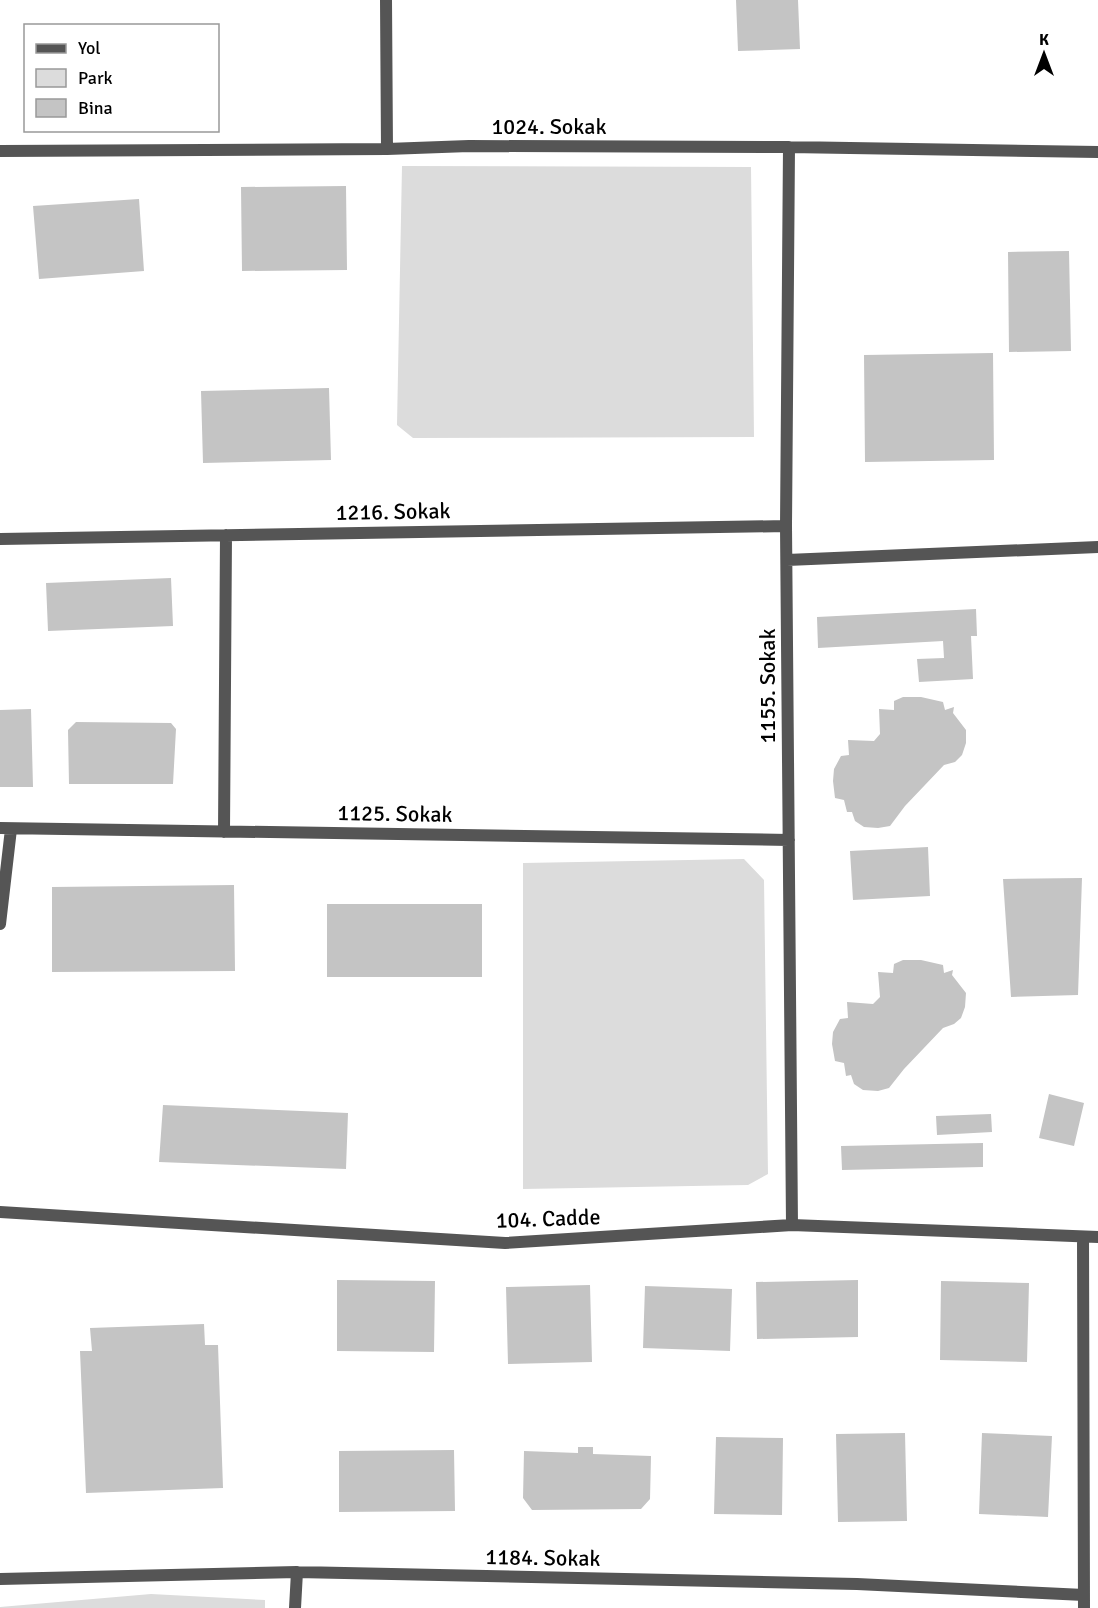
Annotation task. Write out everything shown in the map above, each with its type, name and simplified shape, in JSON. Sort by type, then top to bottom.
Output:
[{"type":"street","points":[[386,0],[387,149]]},
{"type":"street","name":"1024. Sokak","points":[[0,151],[387,149],[469,146],[789,147],[1098,152]]},
{"type":"street","name":"1155. Sokak","points":[[789,147],[786,526],[792,1226]]},
{"type":"street","name":"1216. Sokak","points":[[0,538],[786,526]]},
{"type":"street","points":[[224,832],[226,535]]},
{"type":"street","points":[[787,560],[1098,547]]},
{"type":"street","points":[[0,924],[5,829]]},
{"type":"street","name":"1125. Sokak","points":[[5,829],[789,840]]},
{"type":"street","name":"104. Cadde","points":[[0,1212],[505,1243],[792,1226],[1098,1236]]},
{"type":"street","points":[[1083,1237],[1084,1608]]},
{"type":"street","points":[[296,1608],[297,1572]]},
{"type":"street","name":"1184. Sokak","points":[[0,1579],[297,1572],[857,1584],[1084,1595]]},
{"type":"green space","points":[[402,166],[751,167],[754,437],[413,438],[397,425]]},
{"type":"green space","points":[[744,859],[764,880],[768,1174],[748,1185],[523,1189],[523,863]]},
{"type":"green space","points":[[151,1594],[265,1600],[265,1608],[0,1608],[0,1607]]},
{"type":"building","points":[[736,0],[798,0],[800,49],[738,51]]},
{"type":"building","points":[[346,186],[347,270],[242,271],[241,187]]},
{"type":"building","points":[[139,199],[144,271],[39,279],[33,206]]},
{"type":"building","points":[[1069,251],[1071,351],[1009,352],[1008,252]]},
{"type":"building","points":[[993,353],[994,460],[865,462],[864,355]]},
{"type":"building","points":[[329,388],[331,460],[203,463],[201,391]]},
{"type":"building","points":[[171,578],[173,626],[48,631],[46,583]]},
{"type":"building","points":[[976,609],[977,636],[971,636],[973,679],[919,682],[917,659],[944,658],[943,641],[818,648],[817,617]]},
{"type":"building","points":[[903,697],[921,697],[943,702],[945,710],[954,707],[953,713],[966,730],[966,743],[962,755],[955,762],[944,765],[905,806],[890,826],[864,827],[855,821],[852,812],[847,812],[844,800],[835,798],[834,769],[841,756],[849,755],[848,740],[874,741],[880,734],[879,709],[894,710],[894,701]]},
{"type":"building","points":[[31,709],[33,787],[0,787],[0,710]]},
{"type":"building","points":[[76,722],[171,723],[176,729],[173,784],[69,784],[68,730]]},
{"type":"building","points":[[928,847],[930,896],[853,900],[850,851]]},
{"type":"building","points":[[1082,878],[1078,995],[1011,997],[1003,879]]},
{"type":"building","points":[[234,885],[235,971],[52,972],[52,887]]},
{"type":"building","points":[[327,904],[482,904],[482,977],[327,977]]},
{"type":"building","points":[[903,960],[921,960],[943,965],[944,973],[953,970],[952,975],[966,993],[965,1007],[961,1018],[954,1024],[943,1028],[889,1088],[878,1091],[863,1090],[854,1084],[851,1075],[846,1076],[844,1063],[835,1061],[832,1044],[833,1032],[840,1019],[848,1018],[847,1002],[873,1004],[880,997],[878,972],[893,973],[894,964]]},
{"type":"building","points":[[1049,1094],[1084,1103],[1074,1146],[1039,1138]]},
{"type":"building","points":[[163,1105],[348,1113],[346,1169],[159,1162]]},
{"type":"building","points":[[991,1114],[992,1132],[937,1135],[936,1116]]},
{"type":"building","points":[[983,1143],[983,1167],[842,1170],[841,1146]]},
{"type":"building","points":[[337,1280],[435,1281],[434,1352],[337,1351]]},
{"type":"building","points":[[858,1280],[858,1337],[757,1339],[756,1282]]},
{"type":"building","points":[[941,1281],[1029,1283],[1027,1362],[940,1360]]},
{"type":"building","points":[[590,1285],[592,1362],[508,1364],[506,1287]]},
{"type":"building","points":[[645,1286],[732,1289],[730,1351],[643,1348]]},
{"type":"building","points":[[204,1324],[205,1345],[218,1345],[223,1488],[86,1493],[80,1351],[92,1351],[90,1328]]},
{"type":"building","points":[[905,1433],[907,1521],[838,1522],[836,1434]]},
{"type":"building","points":[[982,1433],[1052,1436],[1048,1517],[979,1514]]},
{"type":"building","points":[[716,1437],[783,1438],[782,1515],[714,1514]]},
{"type":"building","points":[[578,1447],[593,1447],[593,1454],[651,1456],[650,1499],[641,1509],[532,1510],[523,1498],[524,1451],[578,1453]]},
{"type":"building","points":[[454,1450],[455,1511],[339,1512],[339,1451]]}]
